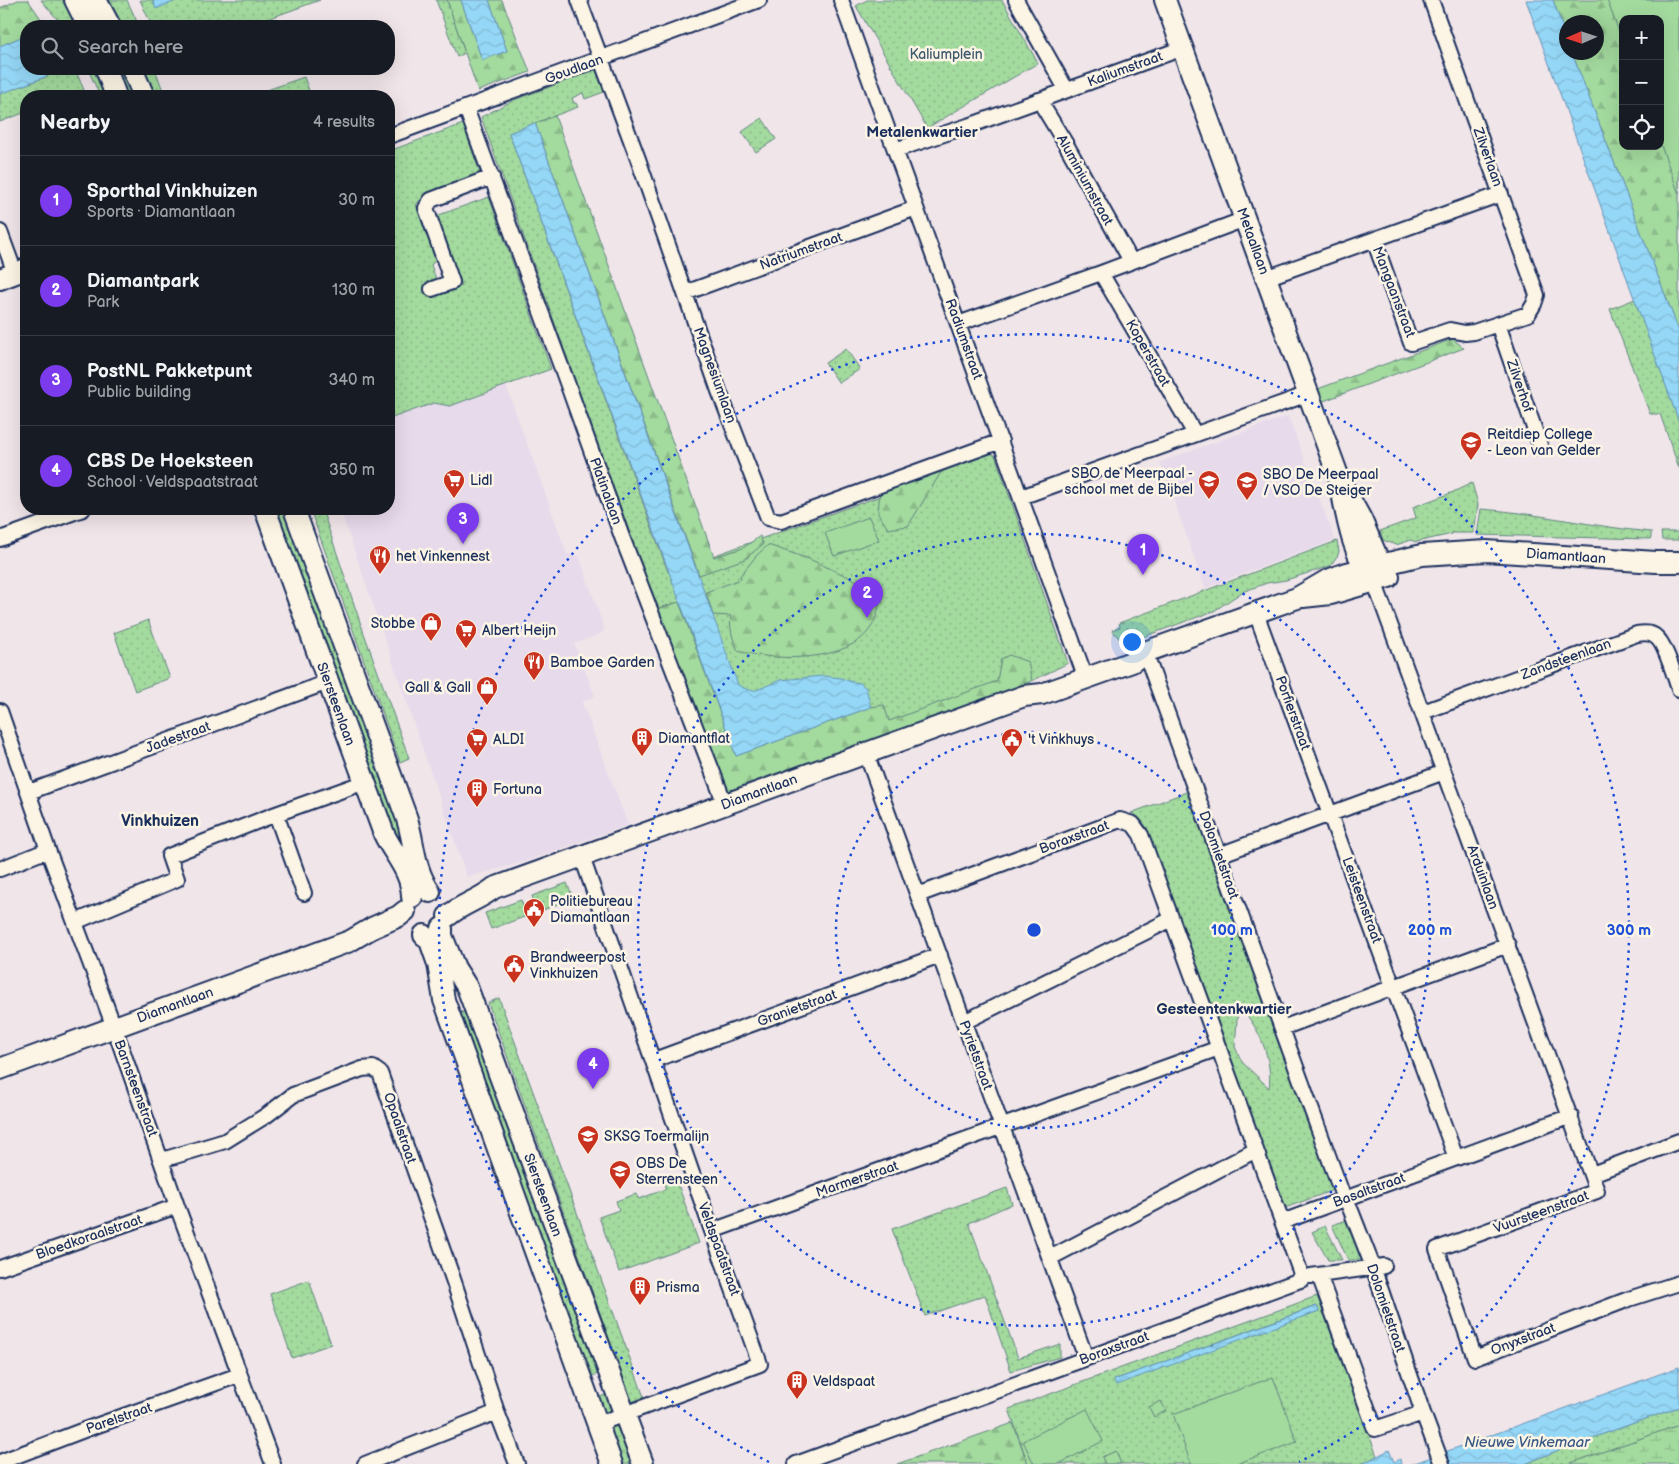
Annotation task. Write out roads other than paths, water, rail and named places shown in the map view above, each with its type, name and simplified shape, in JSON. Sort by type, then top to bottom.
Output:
[{"type":"street","points":[[75,0],[85,20]]},
{"type":"street","points":[[96,0],[107,20]]},
{"type":"street","name":"Magnesiumlaan","points":[[579,0],[638,159],[720,391],[768,518],[781,521],[1001,442]]},
{"type":"street","name":"Goudlaan","points":[[395,134],[759,0]]},
{"type":"street","name":"Radiumstraat","points":[[841,0],[1084,674]]},
{"type":"street","points":[[1016,0],[1066,89]]},
{"type":"street","name":"Metaallaan","points":[[1165,0],[1340,481],[1361,519],[1373,572]]},
{"type":"street","name":"Zilverlaan","points":[[1431,0],[1536,295],[1534,304],[1528,314]]},
{"type":"street","name":"Kaliumstraat","points":[[895,150],[974,124],[1183,48]]},
{"type":"street","points":[[108,75],[114,90]]},
{"type":"street","points":[[135,75],[141,90]]},
{"type":"street","name":"Aluminiumstraat","points":[[1039,100],[1131,261]]},
{"type":"street","name":"Platinalaan","points":[[466,108],[622,537],[726,804]]},
{"type":"street","points":[[432,289],[452,282],[426,208],[431,200],[492,177]]},
{"type":"street","name":"Mangaanstraat","points":[[1266,278],[1501,194]]},
{"type":"street","name":"Natriumstraat","points":[[685,293],[916,208]]},
{"type":"street","points":[[958,324],[1245,219]]},
{"type":"street","points":[[0,232],[14,273]]},
{"type":"street","name":"Mangaanstraat","points":[[1374,240],[1411,343],[1450,330],[1465,333],[1474,332],[1528,314]]},
{"type":"street","name":"Koperstraat","points":[[1101,273],[1195,434]]},
{"type":"street","name":"Zilverhof","points":[[1498,324],[1541,448]]},
{"type":"street","points":[[1021,497],[1308,394]]},
{"type":"street","points":[[0,539],[66,515]]},
{"type":"street","name":"Siersteenlaan","points":[[267,515],[388,842],[403,866],[412,889],[442,936],[455,968],[468,987],[643,1464]]},
{"type":"street","name":"Siersteenlaan","points":[[296,515],[407,819],[416,861],[425,885],[430,941],[438,964],[444,1000],[612,1464]]},
{"type":"street","name":"Diamantlaan","points":[[0,1069],[350,941],[372,928],[399,916],[455,910],[482,897],[494,888],[1024,696],[1038,685],[1084,674],[1129,652],[1145,652],[1298,598],[1326,581],[1343,574],[1426,566],[1454,553],[1472,552],[1508,552],[1647,562],[1679,562]]},
{"type":"street","name":"Arduinlaan","points":[[1373,572],[1397,646],[1592,1174]]},
{"type":"street","name":"Porfierstraat","points":[[1256,613],[1330,814]]},
{"type":"street","name":"Zandsteenlaan","points":[[1422,712],[1637,634],[1646,633],[1656,636],[1661,643],[1679,690]]},
{"type":"street","name":"Dolomietstraat","points":[[1145,652],[1346,1201],[1378,1267],[1423,1412],[1440,1459]]},
{"type":"street","name":"Jadestraat","points":[[29,792],[328,682]]},
{"type":"street","name":"Barnsteenstraat","points":[[0,711],[48,850],[114,1027],[177,1206],[198,1258],[239,1375],[273,1464]]},
{"type":"street","name":"Pyrietstraat","points":[[866,753],[1086,1358]]},
{"type":"street","points":[[1219,855],[1444,772]]},
{"type":"street","points":[[75,922],[178,878],[168,856],[365,782]]},
{"type":"street","points":[[276,814],[304,893]]},
{"type":"street","name":"Leisteenstraat","points":[[1330,814],[1393,987]]},
{"type":"street","name":"Boraxstraat","points":[[796,1464],[1003,1390],[1303,1278],[1141,835],[1133,824],[1120,820],[918,895]]},
{"type":"street","points":[[0,869],[48,850]]},
{"type":"street","name":"Veldspaatstraat","points":[[582,857],[760,1364],[624,1416],[598,1424]]},
{"type":"street","points":[[964,1022],[1172,920]]},
{"type":"street","points":[[1282,1028],[1508,945]]},
{"type":"street","name":"Granietstraat","points":[[654,1060],[940,955]]},
{"type":"street","points":[[1393,987],[1456,1158]]},
{"type":"street","points":[[1002,1128],[1219,1048]]},
{"type":"street","name":"Opaalstraat","points":[[162,1160],[225,1141],[267,1115],[293,1095],[362,1069],[373,1068],[380,1073],[453,1279],[497,1412],[517,1464]]},
{"type":"street","name":"Basaltstraat","points":[[1282,1222],[1346,1201],[1570,1116]]},
{"type":"street","name":"Marmerstraat","points":[[712,1231],[1002,1128]]},
{"type":"street","name":"Vuursteenstraat","points":[[1436,1249],[1598,1191],[1592,1174],[1679,1141]]},
{"type":"street","points":[[1050,1258],[1256,1150]]},
{"type":"street","name":"Bloedkoraalstraat","points":[[0,1268],[177,1206]]},
{"type":"street","name":"Onyxstraat","points":[[1436,1249],[1475,1358],[1629,1299],[1679,1282]]},
{"type":"street","points":[[1378,1267],[1314,1276],[1375,1429],[1423,1412]]},
{"type":"street","name":"Parelstraat","points":[[0,1462],[239,1375]]},
{"type":"street","points":[[365,1464],[497,1412]]},
{"type":"water","points":[[153,0],[178,0],[156,9]]},
{"type":"water","points":[[461,0],[489,0],[507,51],[482,60]]},
{"type":"water","points":[[1526,0],[1553,0],[1559,17],[1559,60],[1575,60],[1679,331],[1679,422]]},
{"type":"water","points":[[20,38],[20,75],[49,75],[0,94],[0,46]]},
{"type":"water","points":[[535,123],[738,685],[748,690],[757,690],[780,680],[823,676],[841,678],[860,683],[866,688],[871,707],[736,756],[509,133]]},
{"type":"water","points":[[1317,1306],[1319,1311],[1116,1385],[1114,1380]]},
{"type":"water","name":"Nieuwe Vinkemaar","points":[[1679,1367],[1679,1407],[1561,1449],[1525,1464],[1412,1464]]},
{"type":"water","points":[[1389,1450],[1394,1462],[1400,1459],[1401,1464],[1362,1464]]},
{"type":"place","name":"Reitdiep College - Leon van Gelder","points":[[1471,461]]},
{"type":"place","name":"Lidl","points":[[454,499]]},
{"type":"place","name":"SBO de Meerpaal - school met de Bijbel","points":[[1209,500]]},
{"type":"place","name":"SBO De Meerpaal / VSO De Steiger","points":[[1247,501]]},
{"type":"place","name":"PostNL Pakketpunt","points":[[463,544]]},
{"type":"place","name":"het Vinkennest","points":[[380,575]]},
{"type":"place","name":"Sporthal Vinkhuizen","points":[[1143,575]]},
{"type":"place","name":"Diamantpark","points":[[867,618]]},
{"type":"place","name":"Stobbe","points":[[431,642]]},
{"type":"place","name":"Albert Heijn","points":[[466,649]]},
{"type":"place","name":"Bamboe Garden","points":[[534,681]]},
{"type":"place","name":"Gall & Gall","points":[[487,706]]},
{"type":"place","name":"Diamantflat","points":[[642,757]]},
{"type":"place","name":"ALDI","points":[[477,758]]},
{"type":"place","name":"'t Vinkhuys","points":[[1012,758]]},
{"type":"place","name":"Fortuna","points":[[477,808]]},
{"type":"place","name":"Politiebureau Diamantlaan","points":[[534,928]]},
{"type":"place","name":"Brandweerpost Vinkhuizen","points":[[514,984]]},
{"type":"place","name":"CBS De Hoeksteen","points":[[593,1089]]},
{"type":"place","name":"SKSG Toermalijn","points":[[588,1155]]},
{"type":"place","name":"OBS De Sterrensteen","points":[[620,1190]]},
{"type":"place","name":"Prisma","points":[[640,1306]]},
{"type":"place","name":"Veldspaat","points":[[797,1400]]},
{"type":"district","name":"Metalenkwartier","points":[[922,132]]},
{"type":"district","name":"Vinkhuizen","points":[[160,821]]},
{"type":"district","name":"Gesteentenkwartier","points":[[1224,1009]]},
{"type":"park label","name":"Kaliumplein","points":[[946,54]]}]
